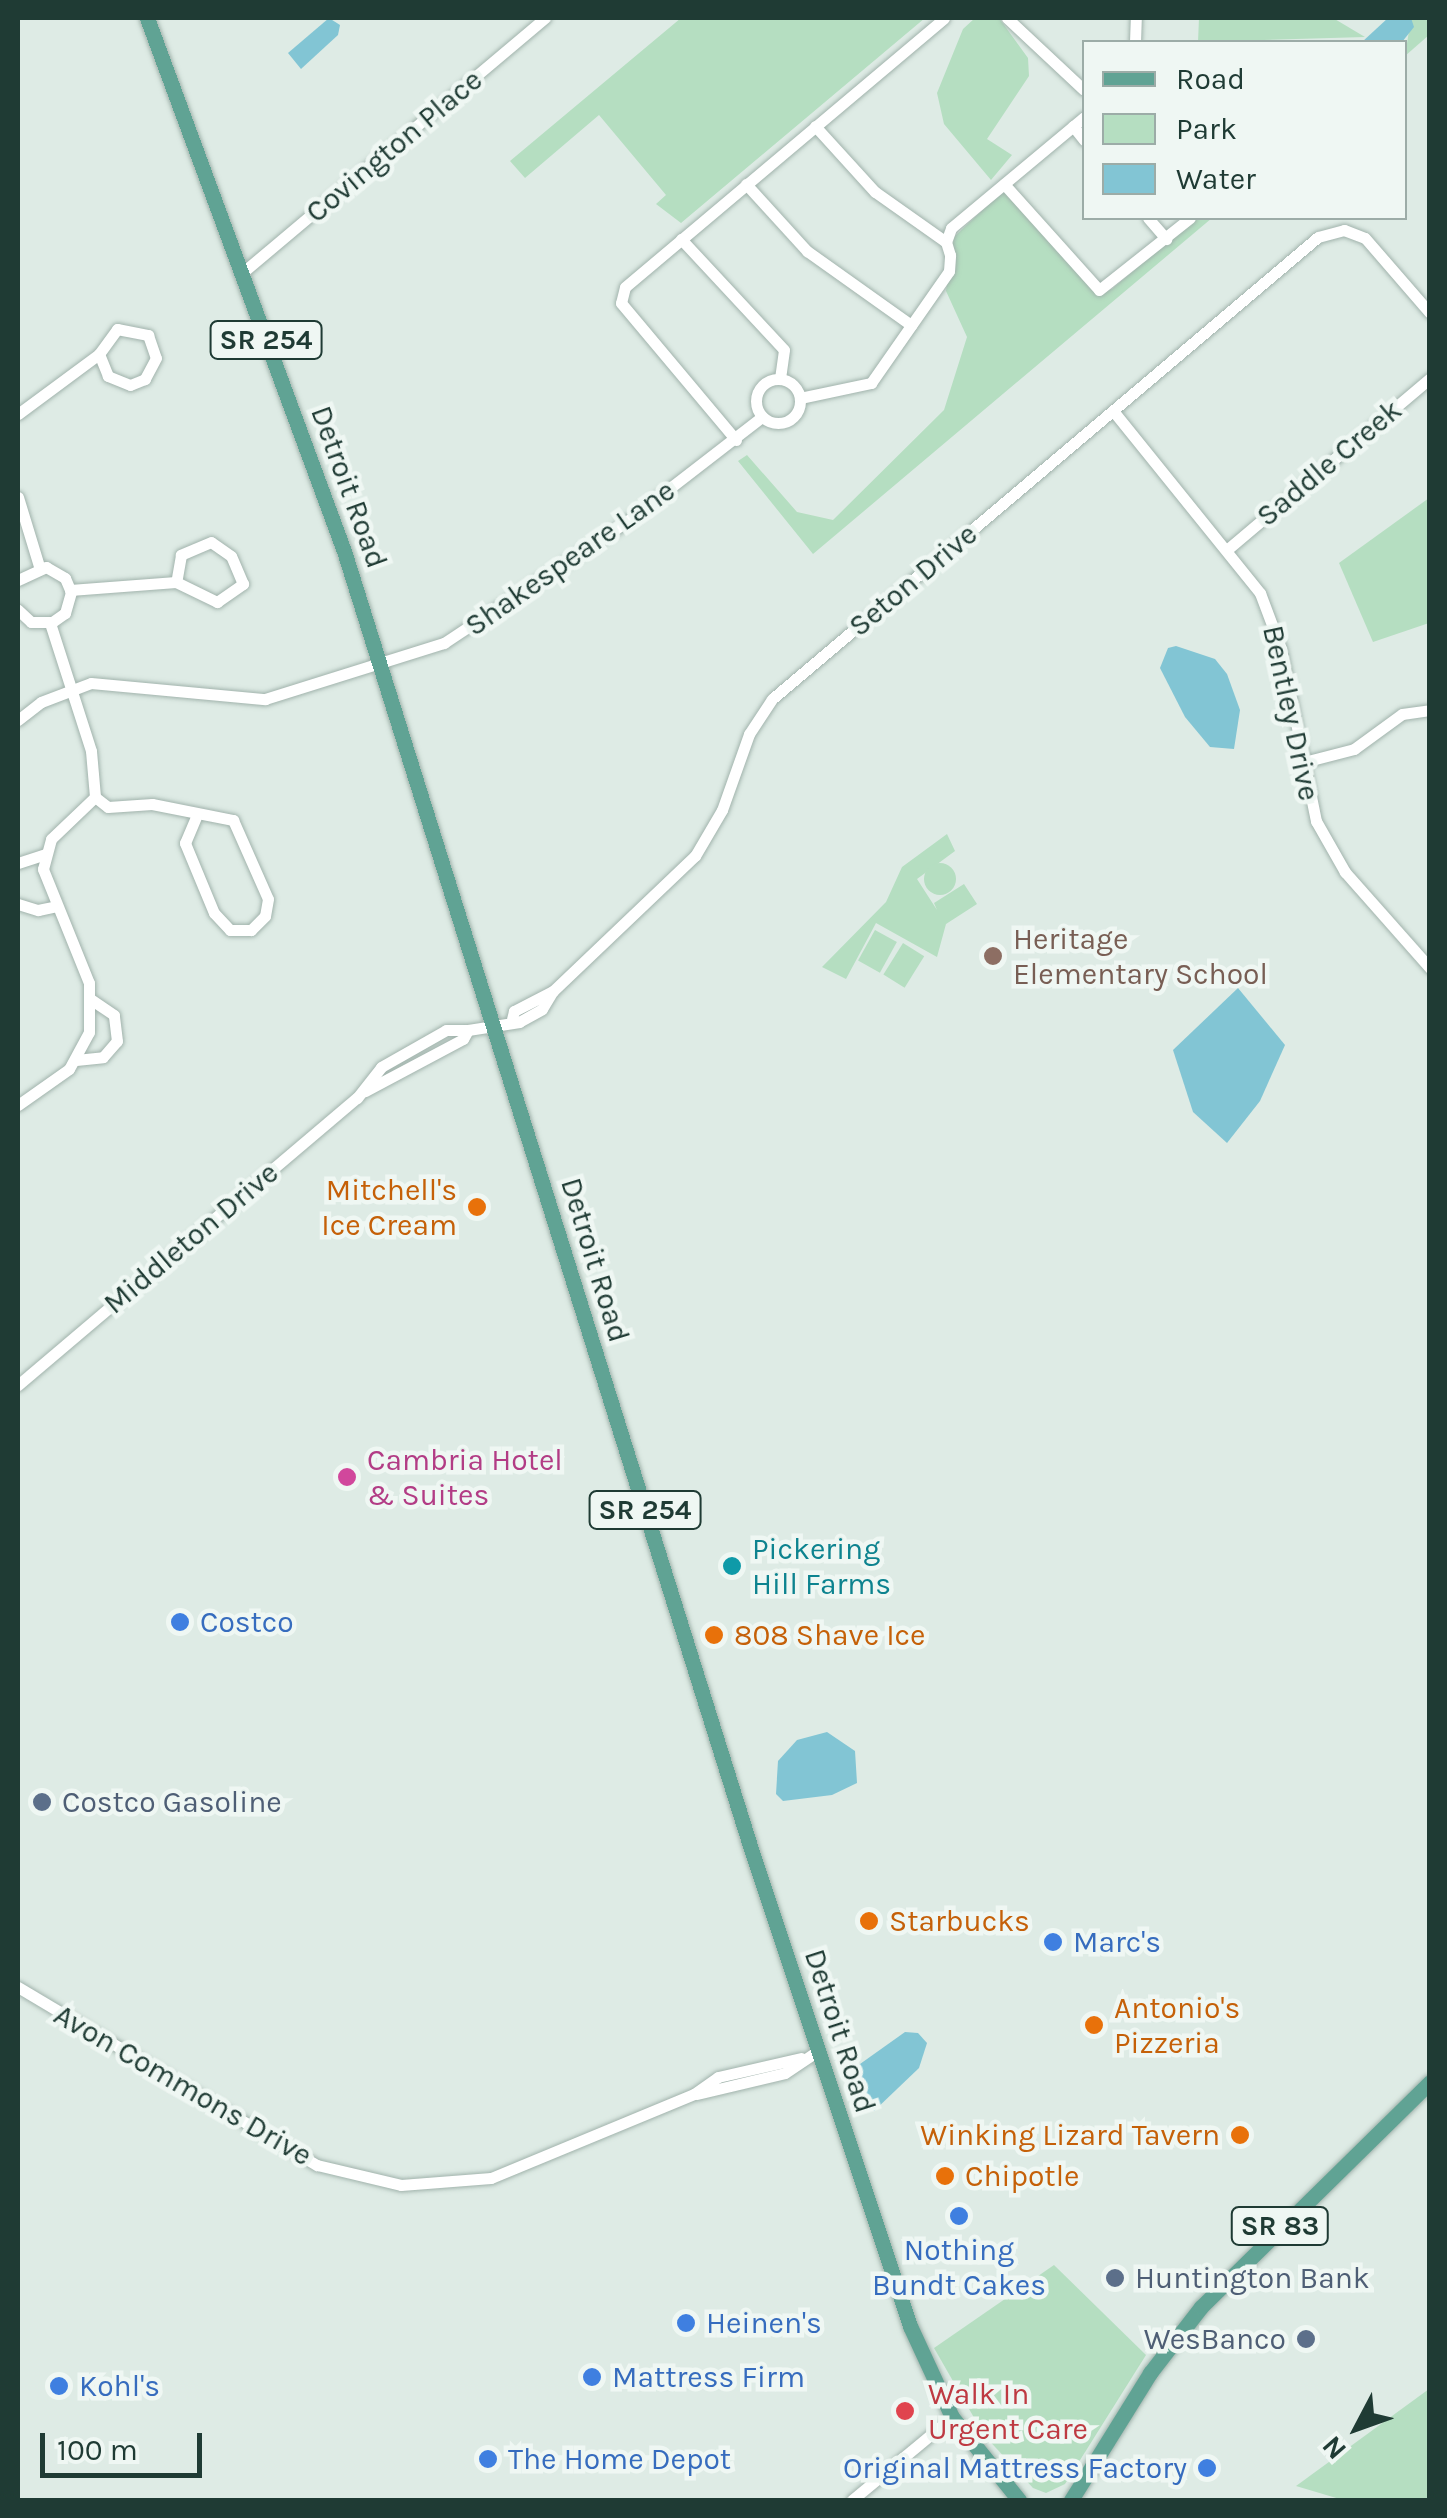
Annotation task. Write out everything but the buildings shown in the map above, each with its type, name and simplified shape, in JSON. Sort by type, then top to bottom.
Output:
[{"type":"main road","name":"Detroit Road","points":[[151,19],[378,664],[818,2052],[910,2326],[952,2417],[1020,2500]]},
{"type":"main road","name":"SR 83","points":[[1071,2500],[1150,2373],[1201,2308],[1430,2082]]},
{"type":"street","name":"Covington Place","points":[[242,273],[545,18]]},
{"type":"street","points":[[736,440],[620,303],[625,287],[944,18]]},
{"type":"street","points":[[1007,18],[1082,88]]},
{"type":"street","points":[[681,240],[784,350],[780,379],[800,398],[871,383],[949,271],[946,242],[951,228],[1082,119]]},
{"type":"street","points":[[815,126],[876,192],[946,242]]},
{"type":"street","points":[[1073,126],[1082,137]]},
{"type":"street","points":[[746,184],[807,251],[912,325]]},
{"type":"street","points":[[1004,184],[1099,290],[1188,220]]},
{"type":"street","points":[[1150,220],[1166,239]]},
{"type":"street","name":"Seton Drive","points":[[492,1022],[542,1009],[582,957],[696,856],[722,810],[749,734],[772,699],[1318,237],[1344,230],[1365,238],[1430,314]]},
{"type":"street","points":[[18,414],[99,354],[110,333],[125,327],[148,336],[156,358],[145,379],[130,384],[108,376],[99,354]]},
{"type":"street","name":"Saddle Creek","points":[[1229,548],[1430,378]]},
{"type":"street","name":"Shakespeare Lane","points":[[762,416],[757,392],[780,379]]},
{"type":"street","name":"Shakespeare Lane","points":[[762,416],[788,420],[800,398]]},
{"type":"street","name":"Bentley Drive","points":[[1114,412],[1229,548],[1270,613],[1310,808],[1331,850],[1430,968]]},
{"type":"street","name":"Shakespeare Lane","points":[[18,720],[72,688],[115,683],[264,699],[444,643],[492,616],[736,440],[762,416]]},
{"type":"street","points":[[18,497],[39,566]]},
{"type":"street","points":[[70,590],[176,582],[218,602],[243,584],[231,556],[212,542],[181,556],[176,582]]},
{"type":"street","points":[[18,580],[39,566],[60,572],[70,590],[65,613],[50,623],[31,622],[18,610]]},
{"type":"street","points":[[50,623],[94,762],[95,797],[103,806],[152,804],[196,817],[216,813],[233,820],[257,864],[268,908],[250,930],[230,930],[214,913],[185,843],[196,817]]},
{"type":"street","points":[[1300,763],[1354,750],[1402,714],[1430,710]]},
{"type":"street","points":[[18,1106],[76,1060],[88,1032],[92,1000],[44,868],[57,831],[95,797]]},
{"type":"street","points":[[18,862],[46,854]]},
{"type":"street","points":[[18,904],[38,910],[57,906]]},
{"type":"street","points":[[76,1060],[103,1057],[117,1041],[114,1015],[92,1000]]},
{"type":"street","name":"Middleton Drive","points":[[18,1385],[365,1090],[462,1039],[468,1030],[492,1022]]},
{"type":"street","name":"Avon Commons Drive","points":[[18,1987],[281,2146],[372,2182],[436,2186],[491,2178],[694,2094],[718,2077],[818,2052]]},
{"type":"street","points":[[852,2500],[952,2417]]},
{"type":"green space","points":[[681,18],[925,18],[681,223],[656,204],[666,195],[599,115],[525,178],[510,161]]},
{"type":"green space","points":[[975,18],[999,18],[1028,58],[1029,76],[987,139],[1012,155],[991,180],[944,124],[937,93],[963,29]]},
{"type":"green space","points":[[1199,18],[1333,18],[1365,37],[1265,40],[1198,40]]},
{"type":"green space","points":[[1411,18],[1429,18],[1429,35],[1407,54]]},
{"type":"green space","points":[[1004,190],[1097,294],[1112,289],[1194,220],[1210,220],[813,554],[738,461],[747,455],[797,512],[833,520],[944,410],[967,337],[946,291],[954,237]]},
{"type":"green space","points":[[1429,498],[1429,623],[1373,642],[1339,563]]},
{"type":"green space","points":[[947,834],[955,851],[917,879],[937,910],[934,903],[964,884],[977,904],[946,924],[937,957],[876,923],[846,979],[822,967],[886,902],[902,867]]},
{"type":"green space","points":[[940,863],[952,867],[956,879],[952,891],[940,895],[928,891],[924,879],[928,867]]},
{"type":"green space","points":[[875,930],[897,942],[880,973],[858,961]]},
{"type":"green space","points":[[903,943],[924,956],[905,988],[883,974]]},
{"type":"green space","points":[[1054,2265],[1146,2355],[1065,2484],[1046,2493],[1033,2488],[984,2435],[934,2348]]},
{"type":"green space","points":[[1429,2389],[1429,2500],[1343,2500],[1296,2486]]},
{"type":"water","points":[[329,18],[340,25],[338,35],[301,69],[288,53]]},
{"type":"water","points":[[1388,18],[1411,18],[1414,27],[1404,40],[1364,40]]},
{"type":"water","points":[[1176,646],[1215,659],[1227,674],[1240,710],[1234,749],[1210,747],[1185,717],[1160,668],[1168,648]]},
{"type":"water","points":[[1238,988],[1285,1045],[1260,1101],[1227,1143],[1193,1112],[1173,1050]]},
{"type":"water","points":[[827,1732],[855,1751],[857,1783],[832,1795],[783,1801],[776,1794],[778,1761],[797,1740]]},
{"type":"water","points":[[905,2032],[918,2033],[927,2043],[919,2068],[874,2111],[853,2069]]},
{"type":"place","name":"Heritage Elementary School","points":[[993,956]]},
{"type":"place","name":"Mitchell's Ice Cream","points":[[477,1207]]},
{"type":"place","name":"Cambria Hotel & Suites","points":[[347,1477]]},
{"type":"place","name":"Pickering Hill Farms","points":[[732,1566]]},
{"type":"place","name":"Costco","points":[[180,1622]]},
{"type":"place","name":"808 Shave Ice","points":[[714,1635]]},
{"type":"place","name":"Costco Gasoline","points":[[42,1802]]},
{"type":"place","name":"Starbucks","points":[[869,1921]]},
{"type":"place","name":"Marc's","points":[[1053,1942]]},
{"type":"place","name":"Antonio's Pizzeria","points":[[1094,2025]]},
{"type":"place","name":"Winking Lizard Tavern","points":[[1240,2135]]},
{"type":"place","name":"Chipotle","points":[[945,2176]]},
{"type":"place","name":"Nothing Bundt Cakes","points":[[959,2216]]},
{"type":"place","name":"Huntington Bank","points":[[1115,2278]]},
{"type":"place","name":"Heinen's","points":[[686,2323]]},
{"type":"place","name":"WesBanco","points":[[1306,2339]]},
{"type":"place","name":"Mattress Firm","points":[[592,2377]]},
{"type":"place","name":"Kohl's","points":[[59,2386]]},
{"type":"place","name":"Walk In Urgent Care","points":[[905,2411]]},
{"type":"place","name":"The Home Depot","points":[[488,2459]]},
{"type":"place","name":"Original Mattress Factory","points":[[1207,2468]]}]
